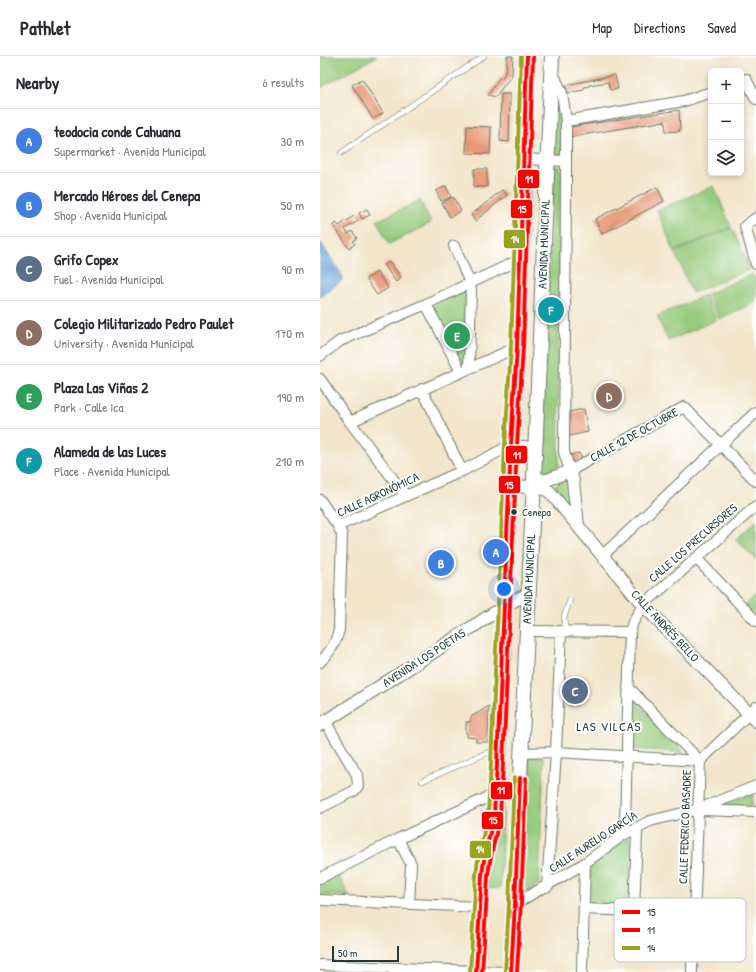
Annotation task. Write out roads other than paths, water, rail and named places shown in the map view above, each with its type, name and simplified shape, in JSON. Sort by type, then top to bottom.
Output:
[{"type":"main road","name":"AVENIDA MUNICIPAL","points":[[476,972],[484,860],[492,827],[495,794],[517,347],[527,56]]},
{"type":"main road","name":"AVENIDA MUNICIPAL","points":[[511,972],[534,482],[551,62]]},
{"type":"street","name":"AVENIDA MUNICIPAL","points":[[551,62],[562,94],[566,121],[564,452],[570,471]]},
{"type":"street","points":[[756,76],[744,80],[756,99]]},
{"type":"street","points":[[566,121],[684,101],[708,93]]},
{"type":"street","points":[[523,160],[566,160]]},
{"type":"street","points":[[756,218],[745,226],[756,264]]},
{"type":"street","points":[[454,246],[470,283],[471,289],[465,370]]},
{"type":"street","points":[[320,356],[340,341],[426,304],[519,260]]},
{"type":"street","points":[[426,304],[465,370]]},
{"type":"street","points":[[350,422],[517,347]]},
{"type":"street","points":[[320,379],[350,422],[406,496]]},
{"type":"street","points":[[422,389],[462,471]]},
{"type":"street","name":"CALLE 12 DE OCTUBRE","points":[[534,482],[547,480],[570,471],[684,407],[756,481]]},
{"type":"street","points":[[602,556],[756,412]]},
{"type":"street","points":[[511,445],[535,447]]},
{"type":"street","name":"CALLE AGRONÓMICA","points":[[320,662],[334,644],[339,630],[342,535],[338,526],[462,471],[511,445]]},
{"type":"street","points":[[570,471],[573,482],[578,526]]},
{"type":"street","name":"CALLE ANDRÉS BELLO","points":[[510,485],[534,482],[550,492],[643,605],[754,714]]},
{"type":"street","points":[[321,504],[338,526]]},
{"type":"street","name":"CALLE LOS PRECURSORES","points":[[623,835],[625,824],[630,632],[633,622],[643,605],[756,506]]},
{"type":"street","points":[[696,558],[756,621]]},
{"type":"street","name":"AVENIDA LOS POETAS","points":[[323,723],[515,600],[529,594]]},
{"type":"street","points":[[527,631],[630,632]]},
{"type":"street","points":[[547,886],[563,631]]},
{"type":"street","points":[[628,687],[700,761]]},
{"type":"street","name":"CALLE FEDERICO BASADRE","points":[[695,898],[700,761],[754,714]]},
{"type":"street","points":[[320,808],[354,791],[358,786],[357,775],[323,723]]},
{"type":"street","points":[[521,753],[556,752],[700,761]]},
{"type":"street","name":"CALLE AURELIO GARCÍA","points":[[515,904],[585,863],[623,835],[650,821],[698,809],[756,786]]},
{"type":"street","points":[[320,878],[398,839],[495,794]]},
{"type":"street","points":[[698,809],[756,812]]},
{"type":"street","points":[[634,898],[637,828]]},
{"type":"street","points":[[398,839],[411,864],[410,904]]},
{"type":"street","points":[[582,972],[585,863]]},
{"type":"street","points":[[320,900],[480,907]]},
{"type":"street","points":[[584,909],[614,910]]},
{"type":"street","name":"CALLE FEDERICO BASADRE","points":[[692,962],[692,972]]},
{"type":"street","points":[[320,965],[334,969],[504,972]]},
{"type":"lane","points":[[341,153],[484,56]]},
{"type":"lane","points":[[563,631],[564,617],[570,600]]},
{"type":"lane","points":[[422,781],[497,748]]},
{"type":"water","points":[[320,242],[342,275],[342,280],[320,297]]},
{"type":"place","name":"Alameda de las Luces","points":[[551,310]]},
{"type":"place","name":"Plaza Las Viñas 2","points":[[457,336]]},
{"type":"place","name":"Colegio Militarizado Pedro Paulet","points":[[609,396]]},
{"type":"place","name":"Cenepa","points":[[514,512]]},
{"type":"place","name":"teodocia conde Cahuana","points":[[496,552]]},
{"type":"place","name":"Mercado Héroes del Cenepa","points":[[441,563]]},
{"type":"place","name":"Grifo Copex","points":[[575,691]]},
{"type":"district","name":"LAS VILCAS","points":[[609,726]]}]
